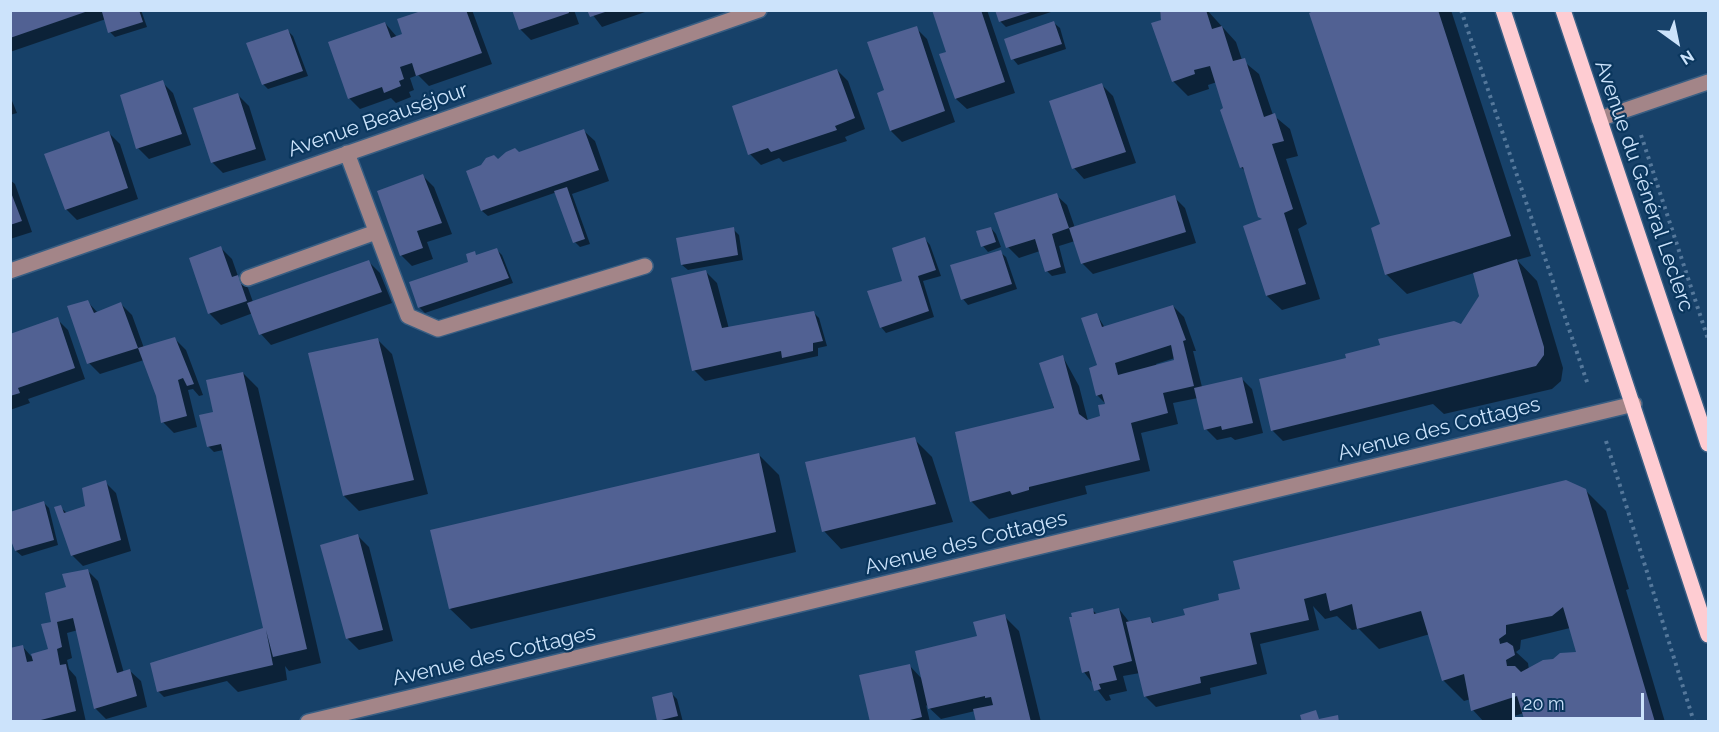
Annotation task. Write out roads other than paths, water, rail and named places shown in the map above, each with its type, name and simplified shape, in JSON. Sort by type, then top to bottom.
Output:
[{"type":"main road","points":[[1503,10],[1708,635]]},
{"type":"main road","name":"Avenue du Général Leclerc","points":[[1563,10],[1708,444]]},
{"type":"street","name":"Avenue Beauséjour","points":[[10,271],[759,10]]},
{"type":"street","points":[[1599,119],[1708,82]]},
{"type":"street","points":[[347,153],[408,316],[438,329],[645,266]]},
{"type":"street","points":[[248,278],[376,232]]},
{"type":"street","name":"Avenue des Cottages","points":[[308,722],[1634,404]]}]
